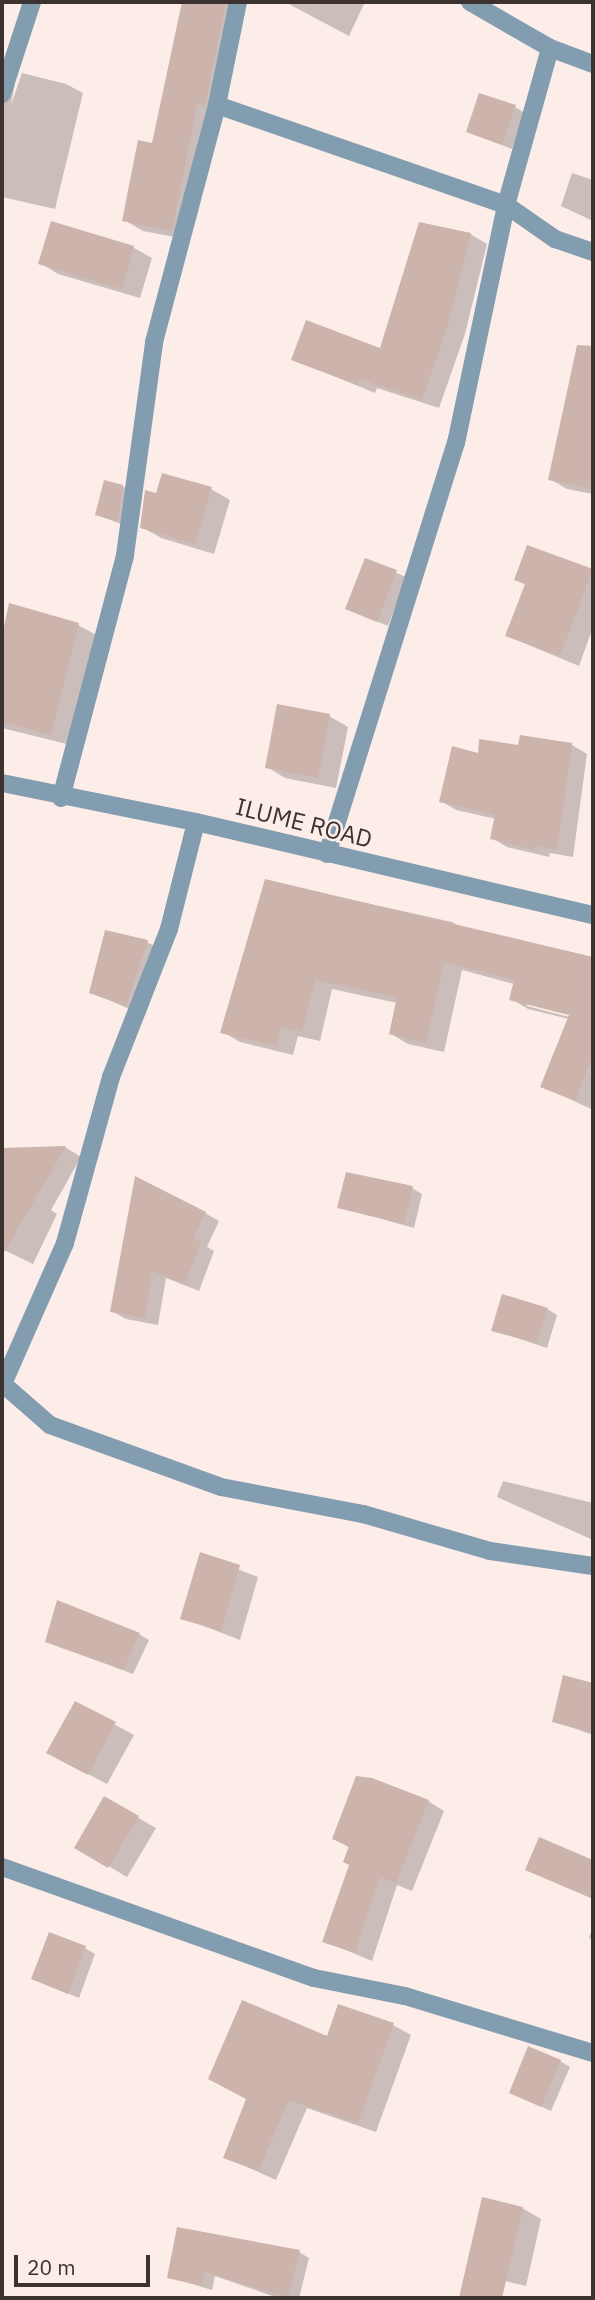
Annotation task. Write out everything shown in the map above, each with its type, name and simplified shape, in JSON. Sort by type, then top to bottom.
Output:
[{"type":"street","points":[[2,94],[32,2]]},
{"type":"street","points":[[61,798],[125,555],[154,342],[217,105],[238,2]]},
{"type":"street","points":[[470,2],[550,48],[593,64]]},
{"type":"street","points":[[327,854],[456,443],[506,205],[550,48]]},
{"type":"street","points":[[217,105],[506,205],[555,239],[593,252]]},
{"type":"street","name":"ILUME ROAD","points":[[2,783],[61,798],[196,822],[593,915]]},
{"type":"street","points":[[196,822],[169,929],[111,1077],[65,1243],[2,1385],[50,1424],[221,1487],[363,1514],[491,1552],[593,1566]]},
{"type":"street","points":[[2,1867],[314,1978],[405,1996],[593,2053]]},
{"type":"building","points":[[182,2],[226,2],[205,106],[197,104],[172,231],[122,221],[138,140],[152,143]]},
{"type":"building","points":[[479,93],[516,105],[502,145],[466,132]]},
{"type":"building","points":[[51,221],[134,246],[122,289],[38,264]]},
{"type":"building","points":[[419,222],[471,233],[448,324],[422,400],[360,379],[357,385],[291,360],[306,320],[380,348]]},
{"type":"building","points":[[577,345],[593,346],[593,489],[548,480]]},
{"type":"building","points":[[162,473],[212,487],[195,544],[140,528],[145,490],[156,493]]},
{"type":"building","points":[[104,480],[123,485],[118,522],[95,515]]},
{"type":"building","points":[[527,545],[593,569],[560,656],[505,636],[525,584],[514,580]]},
{"type":"building","points":[[365,558],[397,570],[377,622],[345,609]]},
{"type":"building","points":[[9,603],[79,623],[51,735],[2,722],[2,636]]},
{"type":"building","points":[[277,704],[330,714],[318,778],[265,768]]},
{"type":"building","points":[[520,735],[572,743],[557,850],[535,845],[534,850],[490,839],[495,814],[439,802],[452,746],[478,753],[479,739],[518,745]]},
{"type":"building","points":[[265,879],[593,957],[593,1055],[575,1101],[540,1087],[569,1015],[509,1000],[514,980],[444,962],[426,1043],[389,1034],[397,997],[315,980],[302,1032],[281,1027],[276,1046],[220,1033]]},
{"type":"building","points":[[105,930],[148,940],[126,1006],[89,993]]},
{"type":"building","points":[[66,1146],[2,1256],[2,1148]]},
{"type":"building","points":[[346,1172],[413,1186],[404,1224],[337,1208]]},
{"type":"building","points":[[135,1176],[206,1212],[193,1239],[201,1242],[185,1284],[152,1271],[145,1318],[110,1312]]},
{"type":"building","points":[[502,1294],[548,1308],[537,1343],[491,1331]]},
{"type":"building","points":[[200,1552],[240,1565],[221,1631],[180,1619]]},
{"type":"building","points":[[57,1600],[140,1633],[123,1670],[45,1642]]},
{"type":"building","points":[[563,1675],[593,1683],[593,1733],[552,1722]]},
{"type":"building","points":[[75,1701],[116,1722],[88,1775],[46,1753]]},
{"type":"building","points":[[356,1776],[372,1778],[429,1800],[396,1883],[380,1877],[355,1953],[322,1942],[349,1865],[343,1862],[349,1846],[332,1839]]},
{"type":"building","points":[[104,1796],[139,1816],[108,1868],[74,1848]]},
{"type":"building","points":[[539,1837],[593,1860],[593,1899],[525,1870]]},
{"type":"building","points":[[49,1932],[86,1946],[68,1994],[31,1979]]},
{"type":"building","points":[[242,2000],[327,2036],[338,2004],[394,2023],[358,2123],[289,2100],[258,2171],[223,2158],[246,2099],[208,2079]]},
{"type":"building","points":[[528,2046],[561,2060],[541,2107],[509,2093]]},
{"type":"building","points":[[482,2197],[523,2207],[502,2298],[459,2298]]},
{"type":"building","points":[[177,2227],[300,2250],[288,2298],[205,2272],[202,2286],[167,2278]]}]
